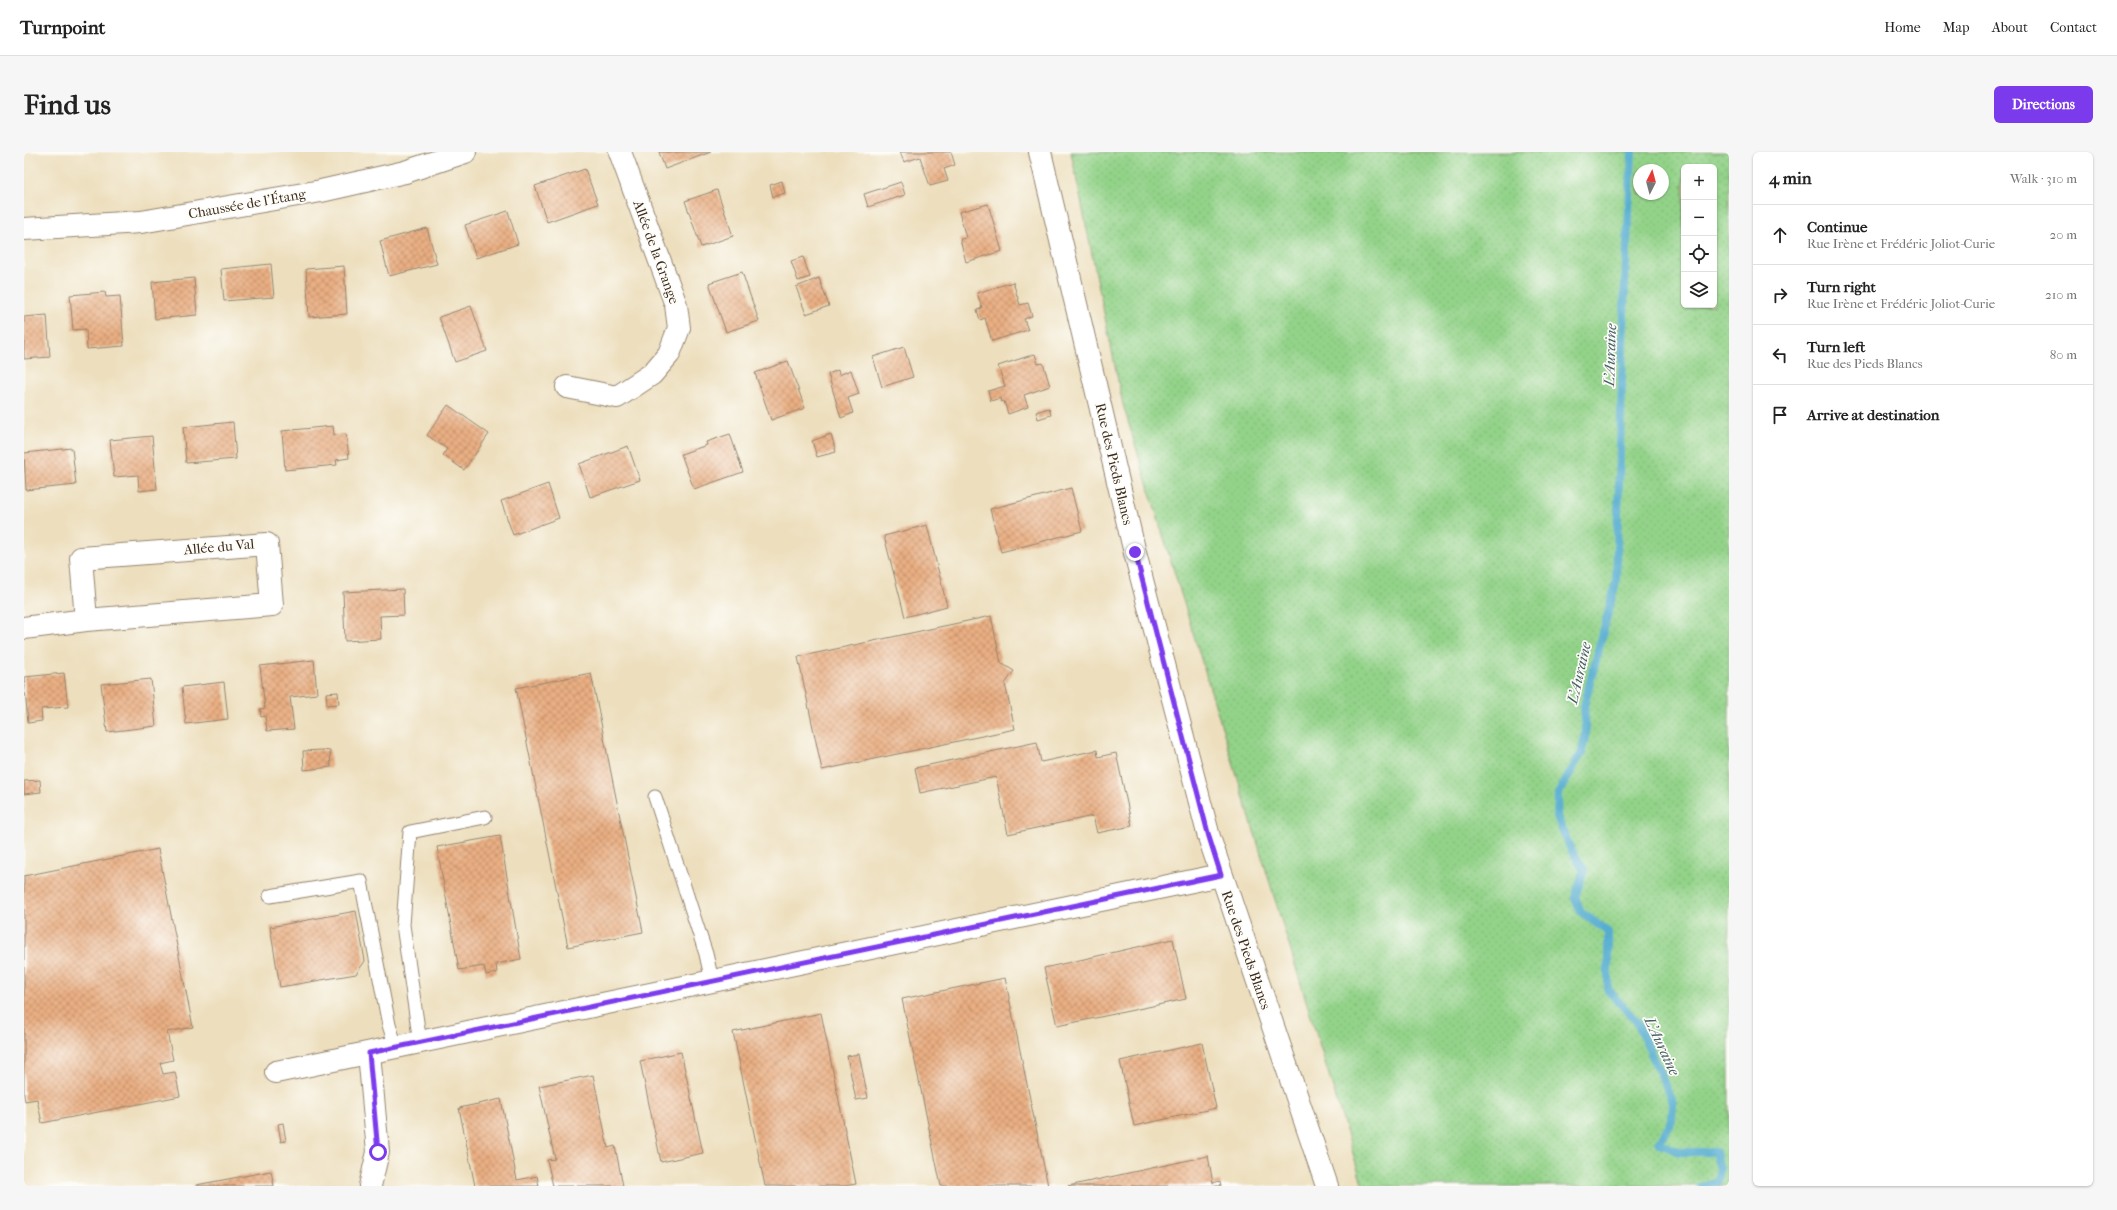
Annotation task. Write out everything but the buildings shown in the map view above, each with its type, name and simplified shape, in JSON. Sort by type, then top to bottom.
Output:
[{"type":"street","name":"Chaussée de l'Étang","points":[[24,229],[140,222],[313,192],[405,172],[465,152]]},
{"type":"street","name":"Allée de la Grange","points":[[567,387],[617,397],[652,374],[669,354],[679,328],[676,305],[620,152]]},
{"type":"street","name":"Rue des Pieds Blancs","points":[[1040,152],[1135,552],[1209,837],[1326,1186]]},
{"type":"street","name":"Allée du Val","points":[[24,628],[86,620],[272,605],[267,544],[81,558],[86,620]]},
{"type":"street","points":[[276,1072],[1221,875]]},
{"type":"street","points":[[369,1053],[378,1152],[370,1186]]},
{"type":"lane","points":[[655,797],[706,954],[712,981]]},
{"type":"lane","points":[[420,1043],[403,925],[410,832],[485,817]]},
{"type":"lane","points":[[270,896],[361,881],[389,1025],[396,1048]]},
{"type":"green space","points":[[1071,152],[1729,152],[1729,1186],[1363,1186],[1123,405]]},
{"type":"waterway","name":"L'Auraine","points":[[1632,152],[1625,282],[1616,582],[1584,706],[1586,732],[1582,752],[1558,794],[1557,817],[1570,848],[1584,870],[1575,897],[1581,912],[1608,932],[1608,990],[1637,1022],[1673,1103],[1672,1120],[1659,1143],[1679,1152],[1715,1152],[1720,1168],[1718,1181],[1702,1186]]},
{"type":"route","points":[[378,1152],[369,1053],[1221,875],[1209,837],[1135,552]]}]
